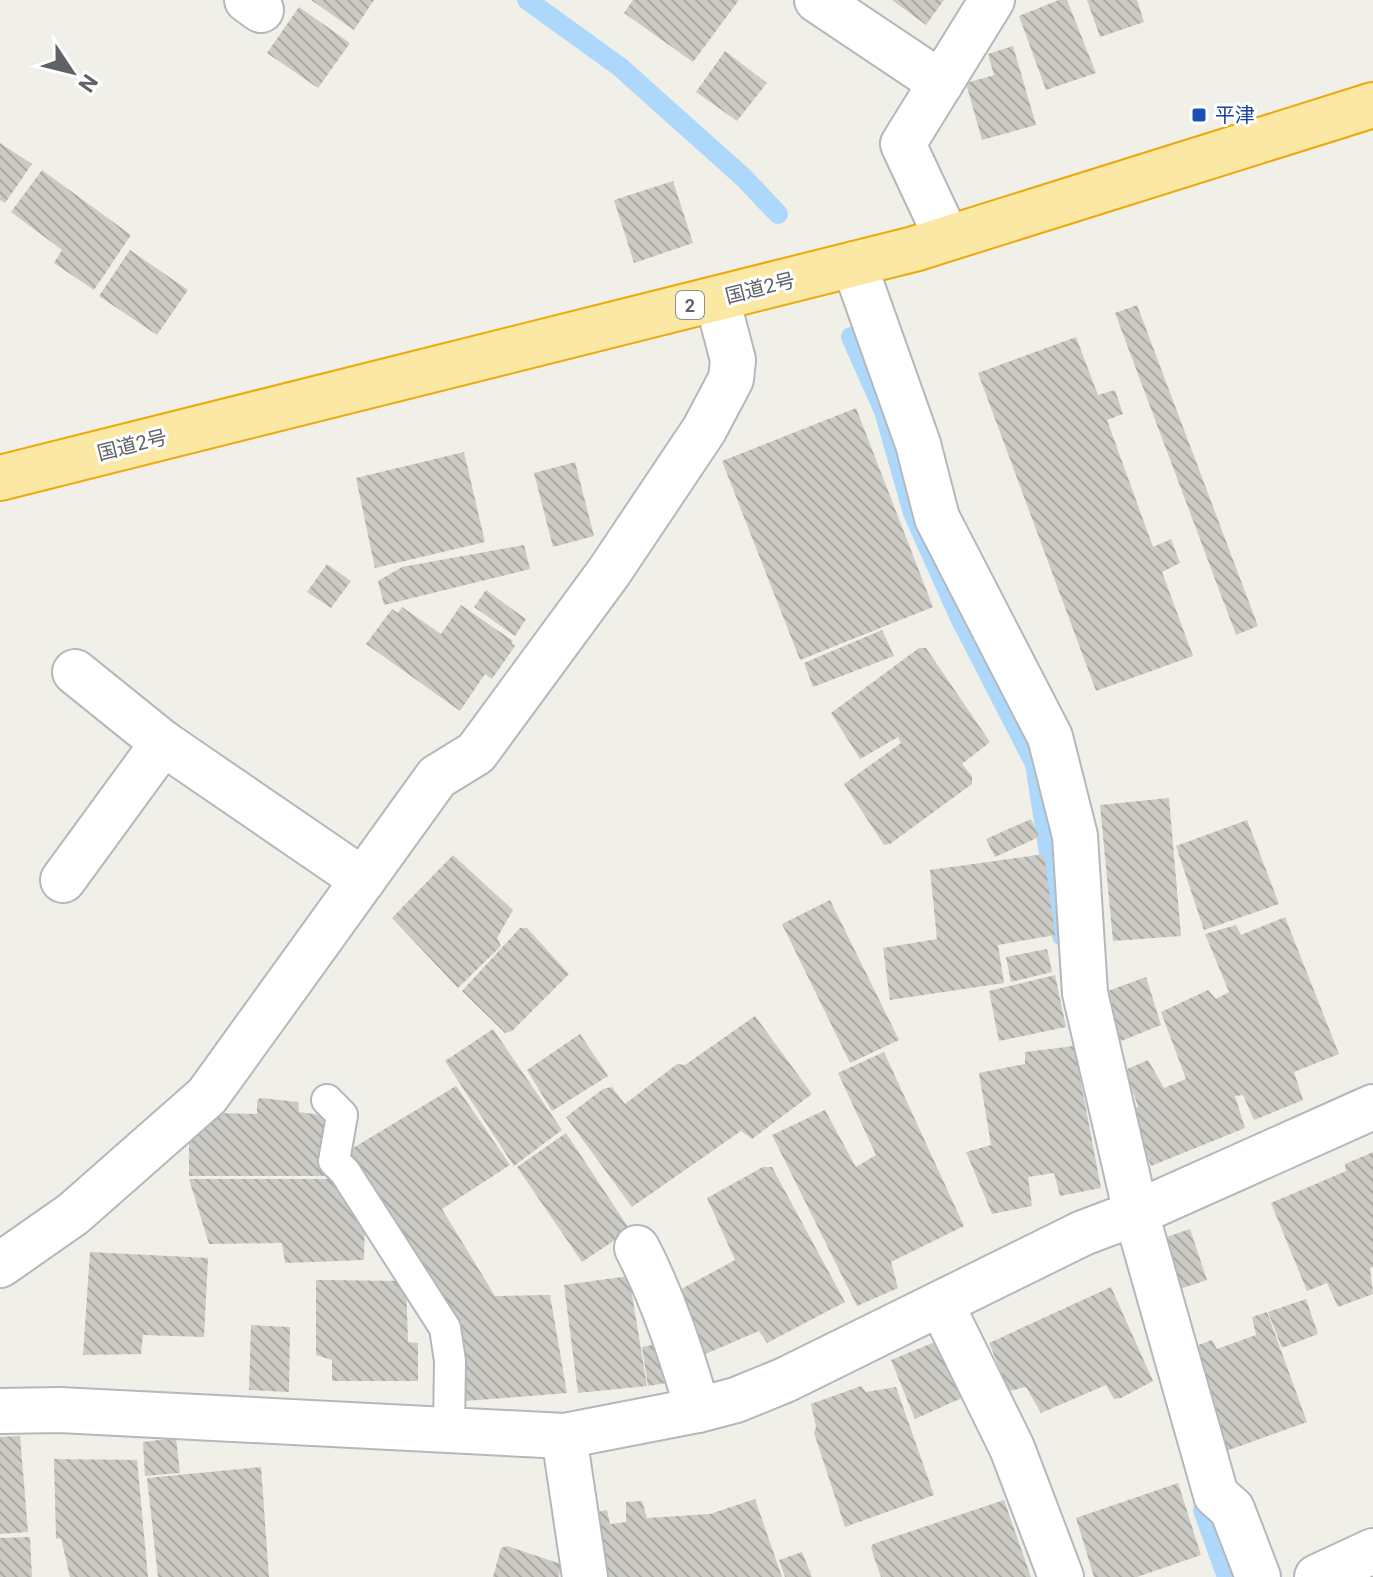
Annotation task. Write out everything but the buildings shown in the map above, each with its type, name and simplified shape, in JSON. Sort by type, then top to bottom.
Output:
[{"type":"highway","name":"国道2号","points":[[0,478],[854,264],[1373,105]]},
{"type":"street","points":[[817,0],[941,83]]},
{"type":"street","points":[[947,238],[903,144],[992,0]]},
{"type":"street","points":[[854,264],[918,444],[937,518],[1050,737],[1075,836],[1085,993],[1136,1213],[1216,1495],[1232,1509],[1258,1577]]},
{"type":"street","points":[[0,1265],[73,1214],[207,1096],[437,777],[476,753],[609,572],[704,430],[731,379],[733,360],[717,299]]},
{"type":"street","points":[[75,672],[163,743],[363,880]]},
{"type":"street","points":[[63,880],[163,743]]},
{"type":"street","points":[[0,1411],[60,1410],[564,1436],[698,1410],[736,1400],[785,1380],[1083,1233],[1136,1213],[1373,1107]]},
{"type":"street","points":[[637,1248],[657,1286],[698,1410]]},
{"type":"street","points":[[941,1304],[1012,1448],[1061,1577]]},
{"type":"street","points":[[564,1436],[585,1577]]},
{"type":"street","points":[[1317,1577],[1373,1551]]},
{"type":"lane","points":[[327,1100],[342,1115],[334,1161],[345,1172],[445,1328],[450,1361],[449,1430]]},
{"type":"waterway","points":[[527,0],[620,67],[744,178],[778,214]]},
{"type":"waterway","points":[[851,337],[884,411],[913,513],[959,616],[1035,764],[1062,936]]},
{"type":"waterway","points":[[1203,1510],[1227,1577]]},
{"type":"place","name":"平津","points":[[1199,115]]}]
